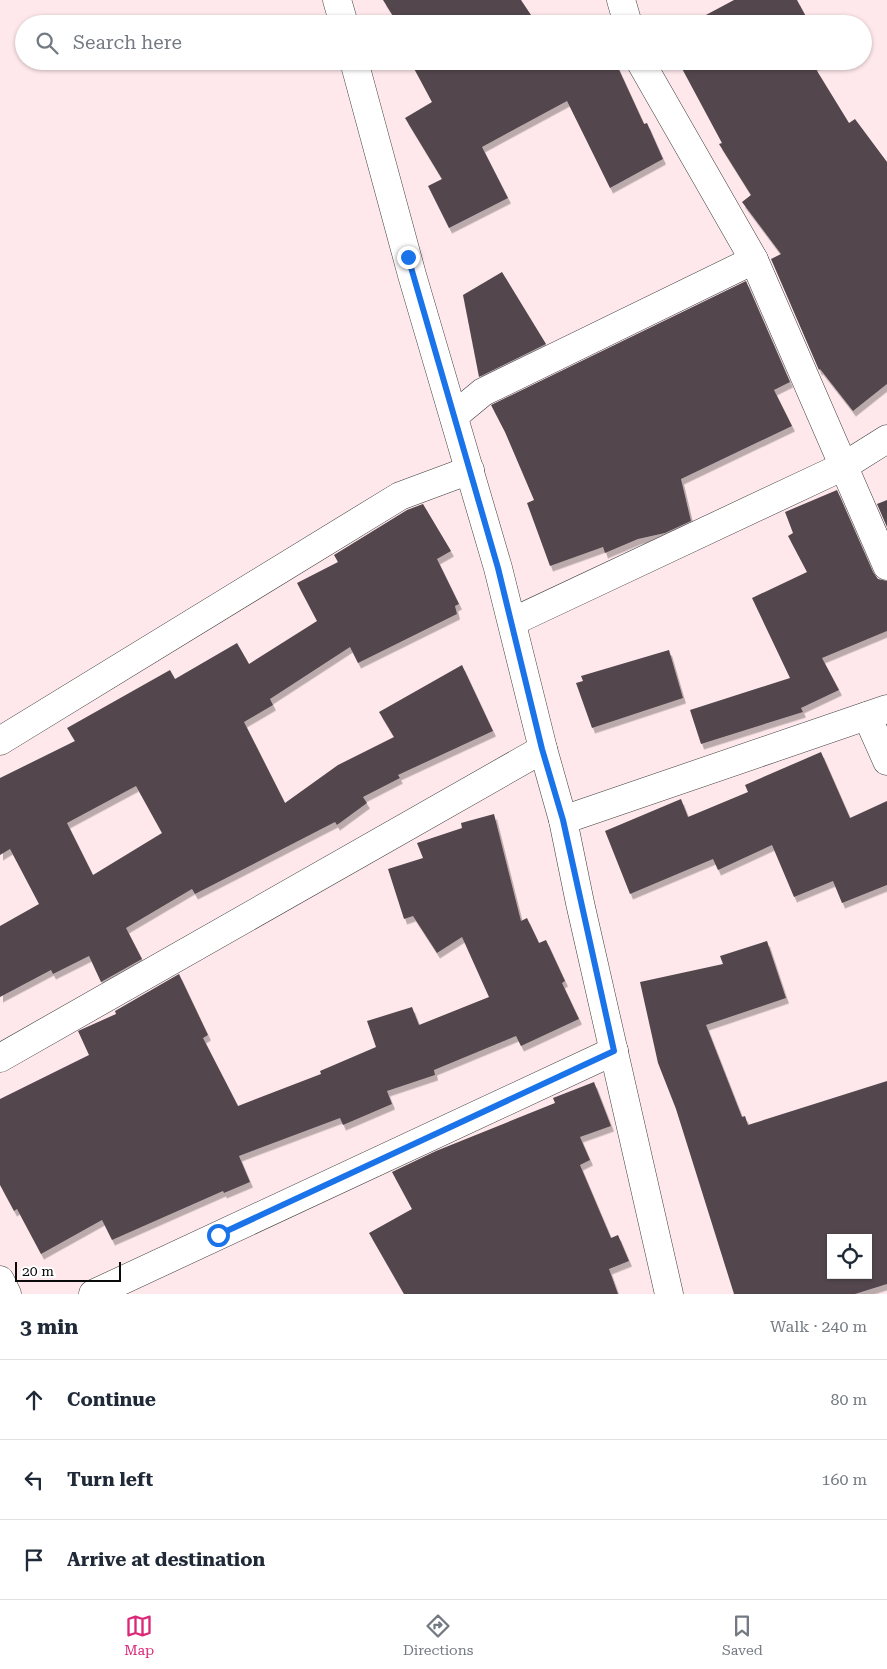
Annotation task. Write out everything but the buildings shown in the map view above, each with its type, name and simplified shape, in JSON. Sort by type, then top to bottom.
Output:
[{"type":"street","points":[[337,0],[341,15]]},
{"type":"street","points":[[621,0],[625,15]]},
{"type":"street","points":[[356,70],[410,266],[498,568],[542,749],[563,820],[669,1294]]},
{"type":"street","points":[[645,70],[754,260],[887,566]]},
{"type":"street","points":[[454,416],[483,392],[754,260]]},
{"type":"street","points":[[512,622],[844,466],[887,439]]},
{"type":"street","points":[[0,741],[400,496],[470,470]]},
{"type":"street","points":[[563,820],[877,713],[887,761]]},
{"type":"street","points":[[0,1058],[542,749]]},
{"type":"street","points":[[92,1294],[614,1051]]},
{"type":"street","points":[[0,1280],[7,1294]]},
{"type":"route","points":[[218,1235],[614,1051],[563,820],[542,749],[498,568],[408,257]]}]
